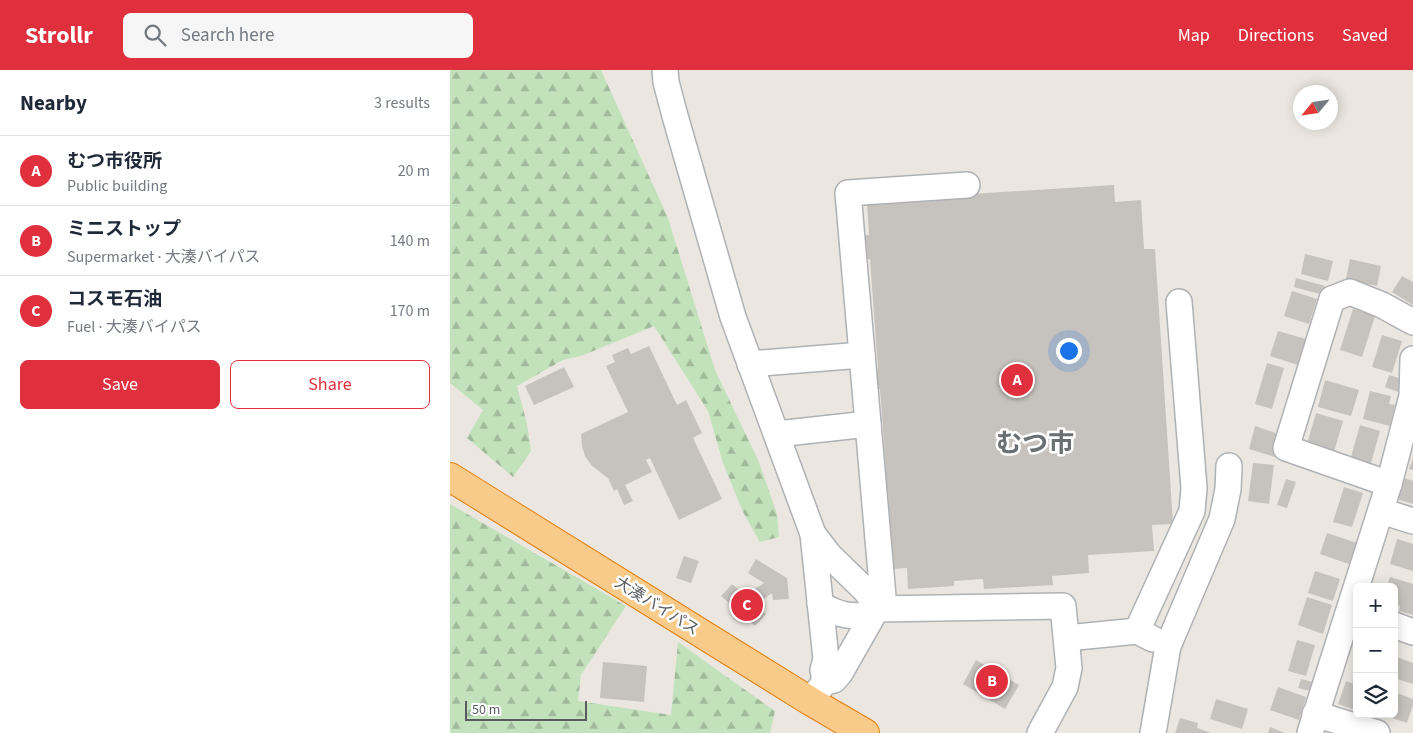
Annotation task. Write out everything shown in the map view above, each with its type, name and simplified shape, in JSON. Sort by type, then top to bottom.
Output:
[{"type":"highway","name":"大湊バイパス","points":[[450,477],[818,692],[865,733]]},
{"type":"street","points":[[665,70],[674,116],[728,300],[813,534],[826,660],[818,692]]},
{"type":"street","points":[[818,692],[840,673],[877,611],[868,424],[848,193],[966,185]]},
{"type":"street","points":[[1389,484],[1286,448],[1332,299],[1350,292],[1382,305],[1413,322]]},
{"type":"street","points":[[1137,631],[1192,512],[1194,488],[1179,302]]},
{"type":"street","points":[[750,364],[862,355]]},
{"type":"street","points":[[1361,583],[1412,396],[1413,359]]},
{"type":"street","points":[[777,434],[868,424]]},
{"type":"street","points":[[1153,733],[1168,646],[1222,519],[1228,489],[1229,466]]},
{"type":"street","points":[[1382,511],[1413,521]]},
{"type":"street","points":[[813,534],[829,555],[860,585],[872,600],[877,611]]},
{"type":"street","points":[[820,602],[836,587],[846,584],[860,585]]},
{"type":"street","points":[[820,602],[839,615],[849,617],[877,611],[1063,606],[1069,668],[1065,687],[1040,733]]},
{"type":"street","points":[[1353,612],[1312,724],[1377,733]]},
{"type":"street","points":[[1398,626],[1413,632]]},
{"type":"street","points":[[1067,638],[1137,631],[1168,646]]},
{"type":"green space","points":[[450,70],[601,70],[668,218],[715,370],[759,462],[777,514],[779,537],[760,542],[743,512],[723,463],[708,411],[654,326],[581,356],[563,360],[517,386],[527,424],[531,451],[513,477],[467,438],[483,410],[450,383]]},
{"type":"green space","points":[[450,504],[626,606],[581,675],[578,701],[671,715],[678,642],[775,711],[770,733],[450,733]]},
{"type":"building","points":[[1114,185],[1115,202],[1141,200],[1144,249],[1155,249],[1173,524],[1152,525],[1154,551],[1088,555],[1089,573],[1052,576],[1053,585],[984,589],[983,579],[954,581],[954,586],[908,589],[907,568],[893,569],[888,494],[879,495],[878,471],[886,470],[880,389],[870,390],[869,370],[878,369],[870,259],[861,259],[859,235],[869,235],[867,203],[955,195]]},
{"type":"building","points":[[1305,254],[1333,261],[1328,281],[1301,274]]},
{"type":"building","points":[[1350,259],[1381,266],[1377,286],[1346,279]]},
{"type":"building","points":[[1402,276],[1413,282],[1413,305],[1392,292]]},
{"type":"building","points":[[1296,278],[1325,286],[1323,295],[1294,287]]},
{"type":"building","points":[[1292,291],[1317,299],[1309,324],[1284,316]]},
{"type":"building","points":[[1353,309],[1375,316],[1362,357],[1340,350]]},
{"type":"building","points":[[1278,331],[1306,339],[1298,365],[1270,356]]},
{"type":"building","points":[[1382,335],[1402,341],[1392,373],[1372,367]]},
{"type":"building","points":[[649,346],[677,405],[686,400],[702,433],[693,438],[722,499],[679,520],[650,458],[646,460],[652,472],[625,485],[633,501],[624,505],[617,489],[614,491],[608,478],[592,466],[585,456],[582,446],[581,434],[628,412],[606,366],[615,362],[612,355],[628,348],[631,354]]},
{"type":"building","points":[[1267,363],[1284,368],[1272,409],[1255,404]]},
{"type":"building","points":[[564,367],[574,387],[534,405],[525,386]]},
{"type":"building","points":[[1389,375],[1402,379],[1398,392],[1385,387]]},
{"type":"building","points":[[1325,380],[1359,390],[1351,416],[1318,407]]},
{"type":"building","points":[[1370,391],[1391,396],[1389,404],[1395,405],[1390,426],[1363,419]]},
{"type":"building","points":[[1316,413],[1343,421],[1334,452],[1307,444]]},
{"type":"building","points":[[1360,425],[1380,431],[1369,470],[1349,464]]},
{"type":"building","points":[[1255,426],[1282,435],[1275,457],[1249,449]]},
{"type":"building","points":[[1413,458],[1413,470],[1409,469]]},
{"type":"building","points":[[1253,463],[1274,465],[1269,504],[1248,501]]},
{"type":"building","points":[[1404,478],[1413,481],[1413,504],[1397,499]]},
{"type":"building","points":[[1286,479],[1296,482],[1287,508],[1277,505]]},
{"type":"building","points":[[1344,487],[1363,493],[1352,527],[1333,522]]},
{"type":"building","points":[[1327,533],[1357,543],[1349,564],[1320,554]]},
{"type":"building","points":[[1397,539],[1413,544],[1413,571],[1390,564]]},
{"type":"building","points":[[684,556],[699,561],[691,583],[676,578]]},
{"type":"building","points":[[756,559],[787,578],[789,599],[773,600],[772,593],[755,605],[766,614],[755,626],[721,596],[732,584],[745,595],[764,583],[748,573]]},
{"type":"building","points":[[1315,571],[1340,579],[1333,601],[1308,593]]},
{"type":"building","points":[[1390,577],[1413,584],[1413,615],[1399,611],[1398,583],[1388,583]]},
{"type":"building","points":[[1307,597],[1332,605],[1323,634],[1298,625]]},
{"type":"building","points":[[1297,640],[1315,645],[1306,676],[1288,671]]},
{"type":"building","points":[[1398,657],[1413,663],[1413,684],[1398,679]]},
{"type":"building","points":[[976,660],[1019,685],[1005,709],[963,684]]},
{"type":"building","points":[[603,662],[647,666],[644,702],[600,698]]},
{"type":"building","points":[[1301,679],[1313,682],[1310,691],[1298,688]]},
{"type":"building","points":[[1346,681],[1353,684],[1353,710],[1338,704]]},
{"type":"building","points":[[1278,687],[1306,697],[1299,720],[1270,710]]},
{"type":"building","points":[[1398,693],[1413,699],[1407,723],[1392,718],[1398,718]]},
{"type":"building","points":[[1216,699],[1248,709],[1242,729],[1210,719]]},
{"type":"building","points":[[1180,718],[1198,723],[1197,728],[1211,733],[1175,733]]},
{"type":"building","points":[[1270,727],[1285,733],[1268,733]]},
{"type":"place","name":"むつ市役所","points":[[1017,380]]},
{"type":"place","name":"コスモ石油","points":[[747,605]]},
{"type":"place","name":"ミニストップ","points":[[992,681]]},
{"type":"district","name":"むつ市","points":[[1035,443]]}]
